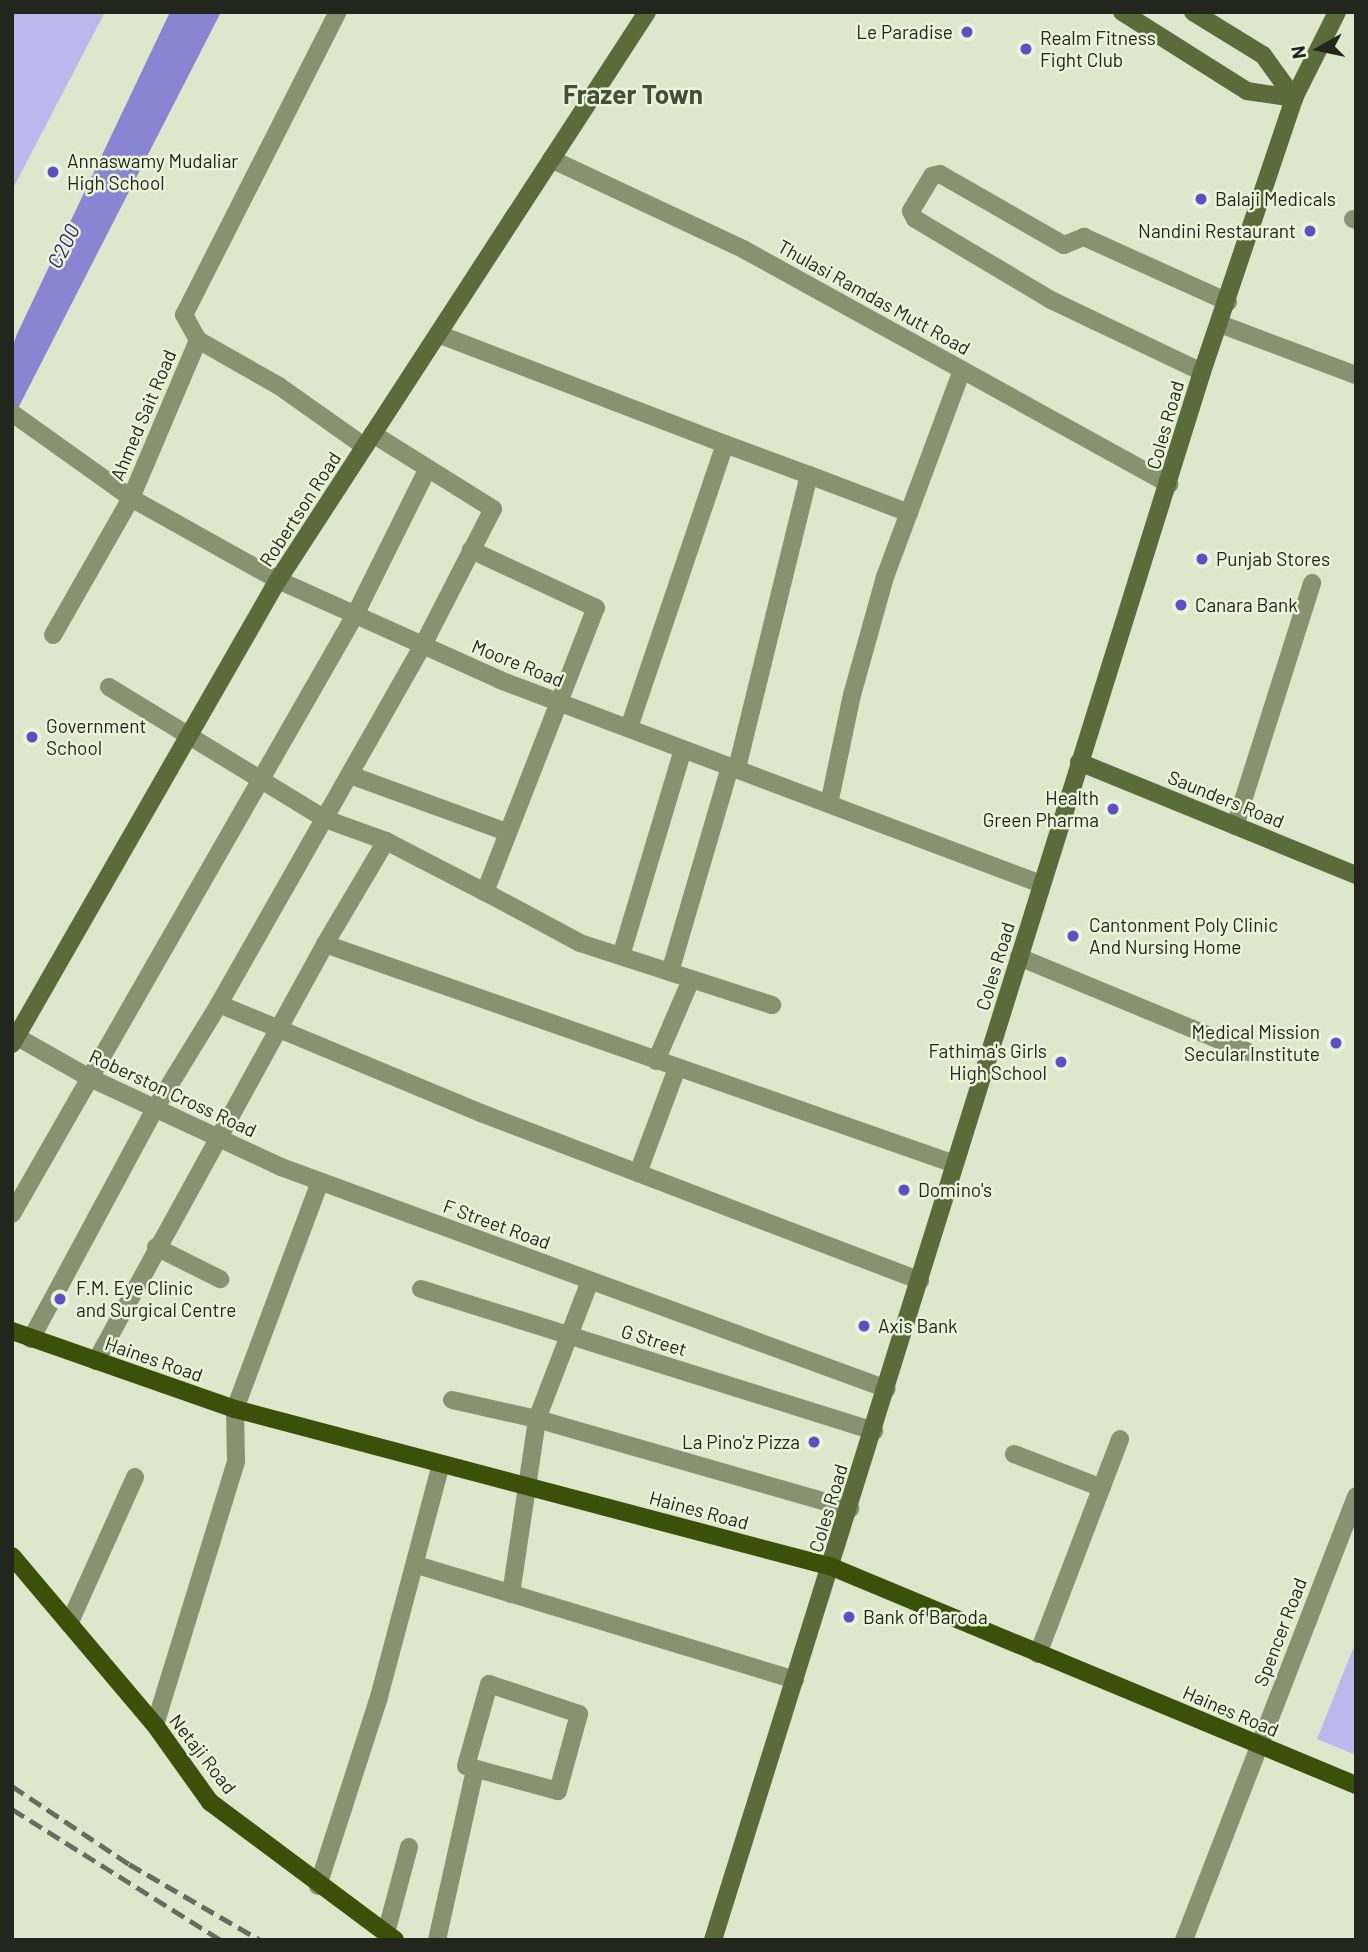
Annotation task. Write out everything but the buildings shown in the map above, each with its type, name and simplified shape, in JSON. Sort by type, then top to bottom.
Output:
[{"type":"main road","name":"Haines Road","points":[[12,1332],[235,1409],[832,1567],[1356,1785]]},
{"type":"main road","name":"Netaji Road","points":[[12,1556],[155,1726],[209,1802],[318,1886],[391,1937]]},
{"type":"street","name":"Ahmed Sait Road","points":[[53,635],[131,498],[198,340],[184,315],[338,12]]},
{"type":"street","name":"Robertson Road","points":[[14,1038],[278,580],[647,12]]},
{"type":"street","points":[[1122,12],[1247,91],[1294,99]]},
{"type":"street","points":[[1193,12],[1263,55],[1294,99]]},
{"type":"street","name":"Coles Road","points":[[713,1940],[850,1510],[1041,884],[1169,484],[1202,372],[1228,302],[1294,99],[1337,12]]},
{"type":"street","name":"Thulasi Ramdas Mutt Road","points":[[551,159],[743,249],[1169,484]]},
{"type":"street","points":[[1202,372],[1051,300],[915,219],[911,211],[932,176],[940,174],[1064,245],[1084,237],[1228,302]]},
{"type":"street","points":[[1220,324],[1356,375]]},
{"type":"street","points":[[438,334],[909,513]]},
{"type":"street","points":[[31,1339],[156,1107],[219,1004],[423,645],[492,509],[198,340]]},
{"type":"street","points":[[829,804],[852,695],[885,577],[962,370]]},
{"type":"street","name":"Moore Road","points":[[12,414],[131,498],[278,580],[559,702],[1041,884]]},
{"type":"street","points":[[629,729],[725,444]]},
{"type":"street","points":[[12,1214],[257,779],[355,615],[428,470]]},
{"type":"street","points":[[670,972],[733,768],[809,475]]},
{"type":"street","points":[[471,550],[596,608],[485,892]]},
{"type":"street","points":[[1235,826],[1312,583]]},
{"type":"street","points":[[109,687],[325,819],[386,841],[580,943],[670,972],[690,982],[772,1005]]},
{"type":"street","points":[[621,956],[683,749]]},
{"type":"street","name":"Saunders Road","points":[[1079,762],[1356,875]]},
{"type":"street","points":[[350,775],[508,832]]},
{"type":"street","points":[[96,1361],[276,1028],[386,841]]},
{"type":"street","points":[[325,944],[955,1164]]},
{"type":"street","points":[[1019,957],[1248,1052]]},
{"type":"street","points":[[656,1061],[690,982]]},
{"type":"street","points":[[219,1004],[638,1173],[920,1281]]},
{"type":"street","name":"Roberston Cross Road","points":[[14,1038],[88,1077],[320,1182]]},
{"type":"street","points":[[638,1173],[677,1068]]},
{"type":"street","points":[[155,1726],[236,1461],[235,1409],[320,1182]]},
{"type":"street","name":"F Street Road","points":[[320,1182],[887,1388]]},
{"type":"street","points":[[156,1247],[220,1279]]},
{"type":"street","points":[[511,1594],[537,1419],[567,1335],[590,1281]]},
{"type":"street","name":"G Street","points":[[421,1289],[874,1431]]},
{"type":"street","points":[[452,1401],[537,1419],[850,1510]]},
{"type":"street","points":[[1038,1654],[1120,1439]]},
{"type":"street","points":[[1014,1454],[1102,1488]]},
{"type":"street","points":[[318,1886],[417,1565],[441,1464]]},
{"type":"street","points":[[69,1624],[135,1477]]},
{"type":"street","name":"Spencer Road","points":[[1184,1940],[1356,1496]]},
{"type":"street","points":[[417,1565],[611,1621],[795,1680]]},
{"type":"street","points":[[489,1684],[579,1714],[556,1792],[475,1770],[466,1763],[489,1684]]},
{"type":"street","points":[[437,1940],[475,1770]]},
{"type":"street","points":[[391,1937],[409,1847]]},
{"type":"shaded area","points":[[12,12],[105,12],[12,190]]},
{"type":"shaded area","points":[[1356,1641],[1356,1755],[1317,1739]]},
{"type":"water","name":"C200","points":[[170,12],[221,12],[12,420],[12,348],[17,334]]},
{"type":"railway","points":[[12,1786],[129,1864],[260,1940]]},
{"type":"railway","points":[[12,1809],[221,1940]]},
{"type":"place","name":"Le Paradise","points":[[967,32]]},
{"type":"place","name":"Realm Fitness Fight Club","points":[[1026,49]]},
{"type":"place","name":"Annaswamy Mudaliar High School","points":[[53,172]]},
{"type":"place","name":"Balaji Medicals","points":[[1201,199]]},
{"type":"place","name":"Nandini Restaurant","points":[[1310,231]]},
{"type":"place","name":"Punjab Stores","points":[[1202,559]]},
{"type":"place","name":"Canara Bank","points":[[1181,605]]},
{"type":"place","name":"Government School","points":[[32,737]]},
{"type":"place","name":"Health Green Pharma","points":[[1113,809]]},
{"type":"place","name":"Cantonment Poly Clinic And Nursing Home","points":[[1073,936]]},
{"type":"place","name":"Medical Mission Secular Institute","points":[[1336,1043]]},
{"type":"place","name":"Fathima's Girls High School","points":[[1061,1062]]},
{"type":"place","name":"Domino's","points":[[904,1190]]},
{"type":"place","name":"F.M. Eye Clinic and Surgical Centre","points":[[60,1299]]},
{"type":"place","name":"Axis Bank","points":[[864,1326]]},
{"type":"place","name":"La Pino'z Pizza","points":[[814,1442]]},
{"type":"place","name":"Bank of Baroda","points":[[849,1617]]},
{"type":"district","name":"Frazer Town","points":[[633,94]]}]
